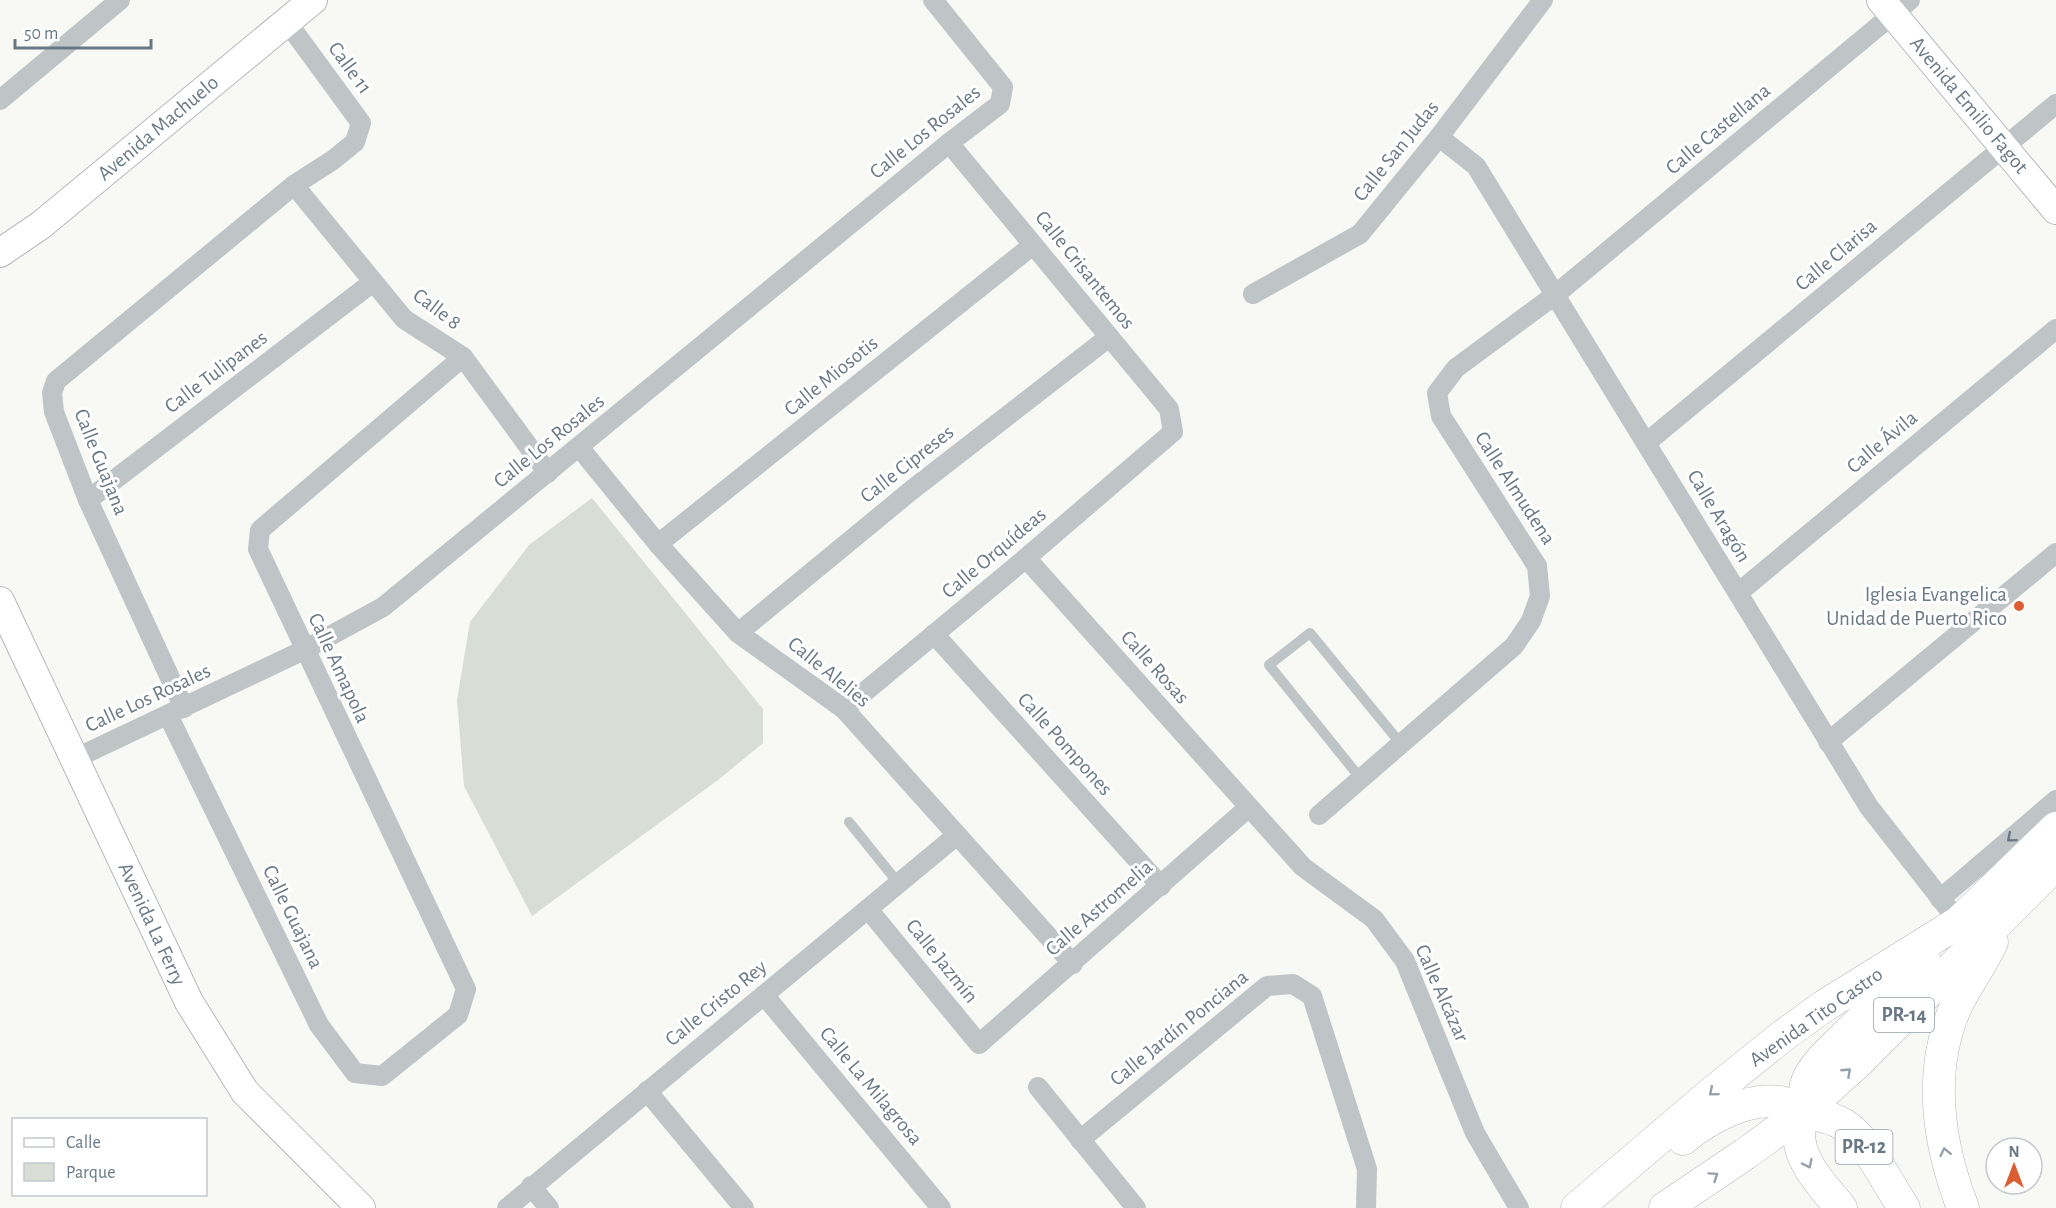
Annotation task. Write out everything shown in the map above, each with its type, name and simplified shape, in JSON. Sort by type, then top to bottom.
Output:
[{"type":"main road","name":"Avenida Tito Castro","points":[[1577,1208],[1722,1084],[2056,828]]},
{"type":"main road","name":"PR-14","points":[[1665,1208],[1803,1112],[1865,1055],[2056,864]]},
{"type":"main road","points":[[1614,1177],[1673,1148],[1706,1121],[1736,1109],[1767,1101],[1791,1105],[1803,1112],[1804,1089],[1813,1070],[1950,910]]},
{"type":"main road","points":[[1962,1208],[1949,1172],[1942,1139],[1939,1086],[1942,1059],[1946,1033],[1957,1005],[1986,953],[2002,916]]},
{"type":"main road","name":"PR-12","points":[[1841,1208],[1812,1172],[1803,1153],[1799,1133],[1803,1112],[1826,1116],[1839,1122],[1858,1137],[1904,1208]]},
{"type":"street","points":[[0,100],[120,0]]},
{"type":"street","name":"Avenida Machuelo","points":[[0,253],[41,225],[313,0]]},
{"type":"street","name":"Calle Los Rosales","points":[[74,759],[304,650],[383,607],[949,143],[1000,104],[1003,87],[933,0]]},
{"type":"street","name":"Calle San Judas","points":[[1253,294],[1360,234],[1439,137],[1543,0]]},
{"type":"street","name":"Avenida Emilio Fagot","points":[[1895,5],[2004,147],[2056,210]]},
{"type":"street","name":"Calle Castellana","points":[[1555,295],[1895,5]]},
{"type":"street","name":"Calle 11","points":[[287,22],[361,123],[355,142],[333,160],[294,185]]},
{"type":"street","name":"Calle Clarisa","points":[[1646,443],[2056,104]]},
{"type":"street","name":"Calle Aragón","points":[[1439,137],[1476,166],[1869,807],[1950,910]]},
{"type":"street","name":"Calle Crisantemos","points":[[949,143],[1169,409],[1173,432]]},
{"type":"street","name":"Calle 8","points":[[294,185],[404,319],[463,357],[548,473]]},
{"type":"street","name":"Calle Guajana","points":[[294,185],[56,381],[52,393],[54,412],[176,711],[319,1025],[355,1073],[382,1076],[414,1050]]},
{"type":"street","points":[[0,232],[41,225]]},
{"type":"street","name":"Calle Miosotis","points":[[658,544],[1033,245]]},
{"type":"street","name":"Calle Tulipanes","points":[[88,500],[373,282]]},
{"type":"street","name":"Calle Almudena","points":[[1319,815],[1514,646],[1531,621],[1540,596],[1537,566],[1441,416],[1437,393],[1456,368],[1555,295]]},
{"type":"street","name":"Calle Ávila","points":[[1738,593],[2056,329]]},
{"type":"street","name":"Calle Cipreses","points":[[738,633],[895,503],[1109,337]]},
{"type":"street","name":"Calle Amapola","points":[[414,1050],[458,1016],[466,989],[258,549],[260,530],[463,357]]},
{"type":"street","name":"Calle Orquídeas","points":[[844,709],[1173,432]]},
{"type":"street","name":"Calle Alelies","points":[[579,447],[658,544],[738,633],[844,709],[1073,964]]},
{"type":"street","points":[[1828,742],[2056,553]]},
{"type":"street","name":"Calle Rosas","points":[[1026,558],[1249,807]]},
{"type":"street","name":"Avenida La Ferry","points":[[0,601],[189,1002],[245,1092],[361,1208]]},
{"type":"street","name":"Calle Pompones","points":[[934,634],[1161,886]]},
{"type":"street","points":[[1950,910],[2056,800]]},
{"type":"street","name":"Calle Astromelia","points":[[979,1044],[1073,964],[1249,807]]},
{"type":"street","name":"Calle Alcázar","points":[[1249,807],[1303,867],[1374,919],[1405,961],[1475,1133],[1519,1208]]},
{"type":"street","name":"Calle Cristo Rey","points":[[507,1208],[957,835]]},
{"type":"street","name":"Calle Jazmín","points":[[868,909],[979,1044]]},
{"type":"street","name":"Calle Jardín Ponciana","points":[[1080,1140],[1267,986],[1293,984],[1312,996],[1367,1169],[1366,1208]]},
{"type":"street","name":"Calle La Milagrosa","points":[[764,994],[941,1208]]},
{"type":"street","points":[[1038,1087],[1136,1208]]},
{"type":"street","points":[[647,1091],[744,1208]]},
{"type":"street","points":[[531,1186],[549,1208]]},
{"type":"lane","points":[[1361,779],[1269,665],[1310,633],[1401,744]]},
{"type":"lane","points":[[849,822],[899,884]]},
{"type":"green space","points":[[592,498],[763,709],[763,743],[718,780],[532,916],[464,786],[457,700],[470,622],[529,545]]},
{"type":"place","name":"Iglesia Evangelica Unidad de Puerto Rico","points":[[2019,606]]}]
